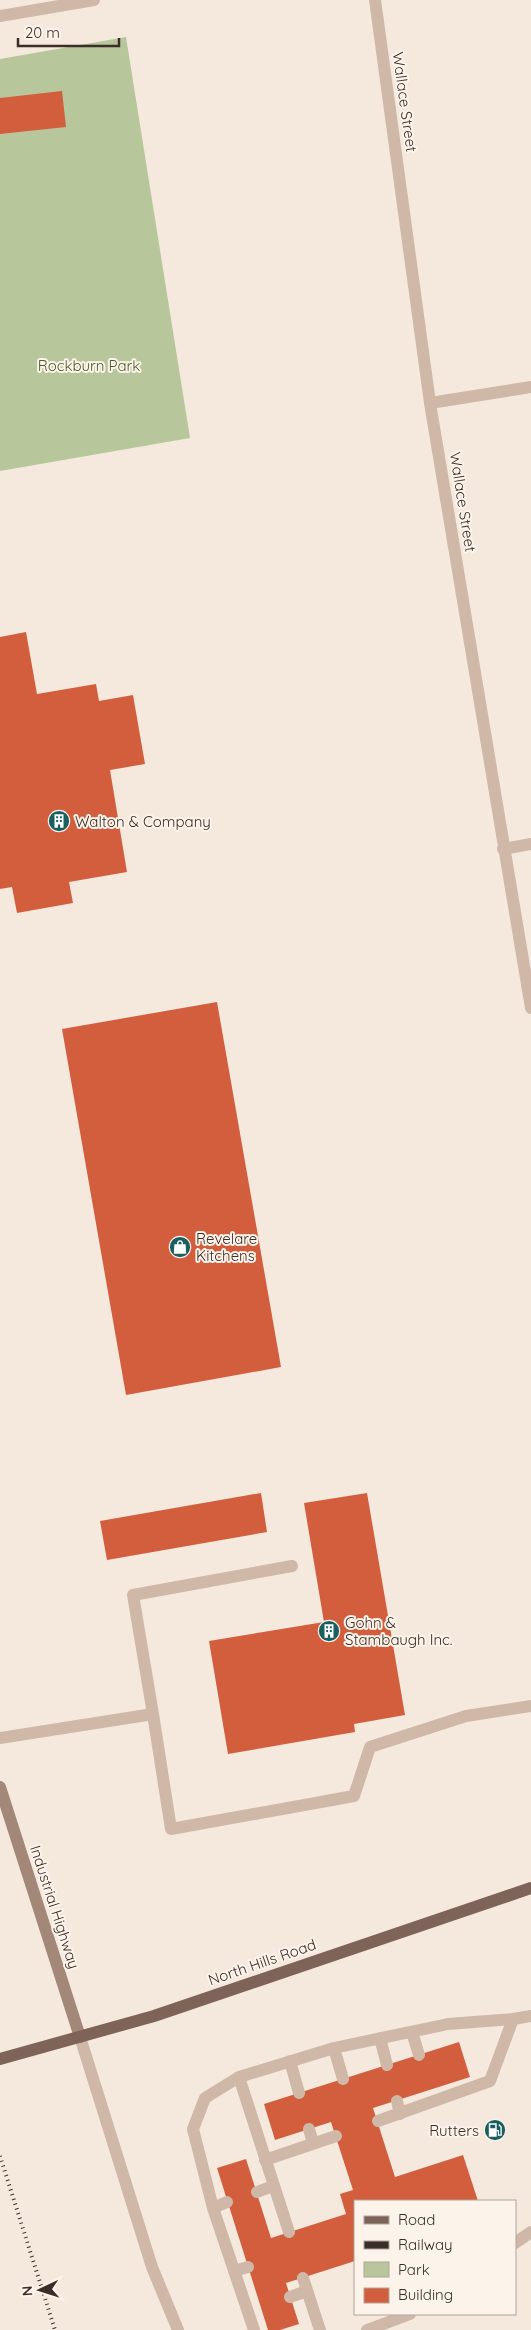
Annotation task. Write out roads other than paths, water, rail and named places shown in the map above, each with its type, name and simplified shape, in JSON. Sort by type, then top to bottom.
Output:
[{"type":"main road","name":"North Hills Road","points":[[0,2059],[154,2016],[531,1888]]},
{"type":"street","points":[[0,16],[94,0]]},
{"type":"street","name":"Wallace Street","points":[[375,0],[430,403],[531,1008]]},
{"type":"street","points":[[430,403],[531,387]]},
{"type":"street","points":[[503,849],[531,844]]},
{"type":"street","points":[[292,1566],[134,1595],[171,1829],[354,1796],[370,1747],[466,1716],[531,1706]]},
{"type":"street","points":[[0,1738],[153,1714]]},
{"type":"street","name":"Industrial Highway","points":[[0,1787],[80,2038]]},
{"type":"street","points":[[254,2330],[213,2208],[193,2129],[205,2098],[239,2077],[334,2048],[448,2024],[531,2016]]},
{"type":"street","points":[[378,2121],[400,2114],[432,2096],[490,2082],[513,2019]]},
{"type":"street","points":[[412,2032],[419,2055]]},
{"type":"street","points":[[80,2038],[152,2267],[178,2330]]},
{"type":"street","points":[[380,2038],[387,2065]]},
{"type":"street","points":[[334,2048],[343,2079]]},
{"type":"street","points":[[290,2061],[299,2093]]},
{"type":"street","points":[[239,2077],[289,2232]]},
{"type":"street","points":[[397,2101],[400,2114]]},
{"type":"street","points":[[309,2129],[313,2143]]},
{"type":"street","points":[[265,2160],[336,2136]]},
{"type":"street","points":[[257,2192],[273,2186]]},
{"type":"street","points":[[213,2208],[228,2202]]},
{"type":"street","points":[[516,2242],[531,2232]]},
{"type":"street","points":[[234,2271],[248,2267]]},
{"type":"street","points":[[303,2278],[320,2330]]},
{"type":"street","points":[[290,2297],[307,2291]]},
{"type":"street","points":[[248,2311],[260,2306]]},
{"type":"street","points":[[367,2330],[407,2315]]},
{"type":"railway","points":[[0,2156],[55,2330]]},
{"type":"place","name":"Walton & Company","points":[[59,821]]},
{"type":"place","name":"Revelare Kitchens","points":[[180,1247]]},
{"type":"place","name":"Gohn & Stambaugh Inc.","points":[[329,1631]]},
{"type":"place","name":"Rutters","points":[[495,2130]]},
{"type":"park label","name":"Rockburn Park","points":[[89,365]]}]
